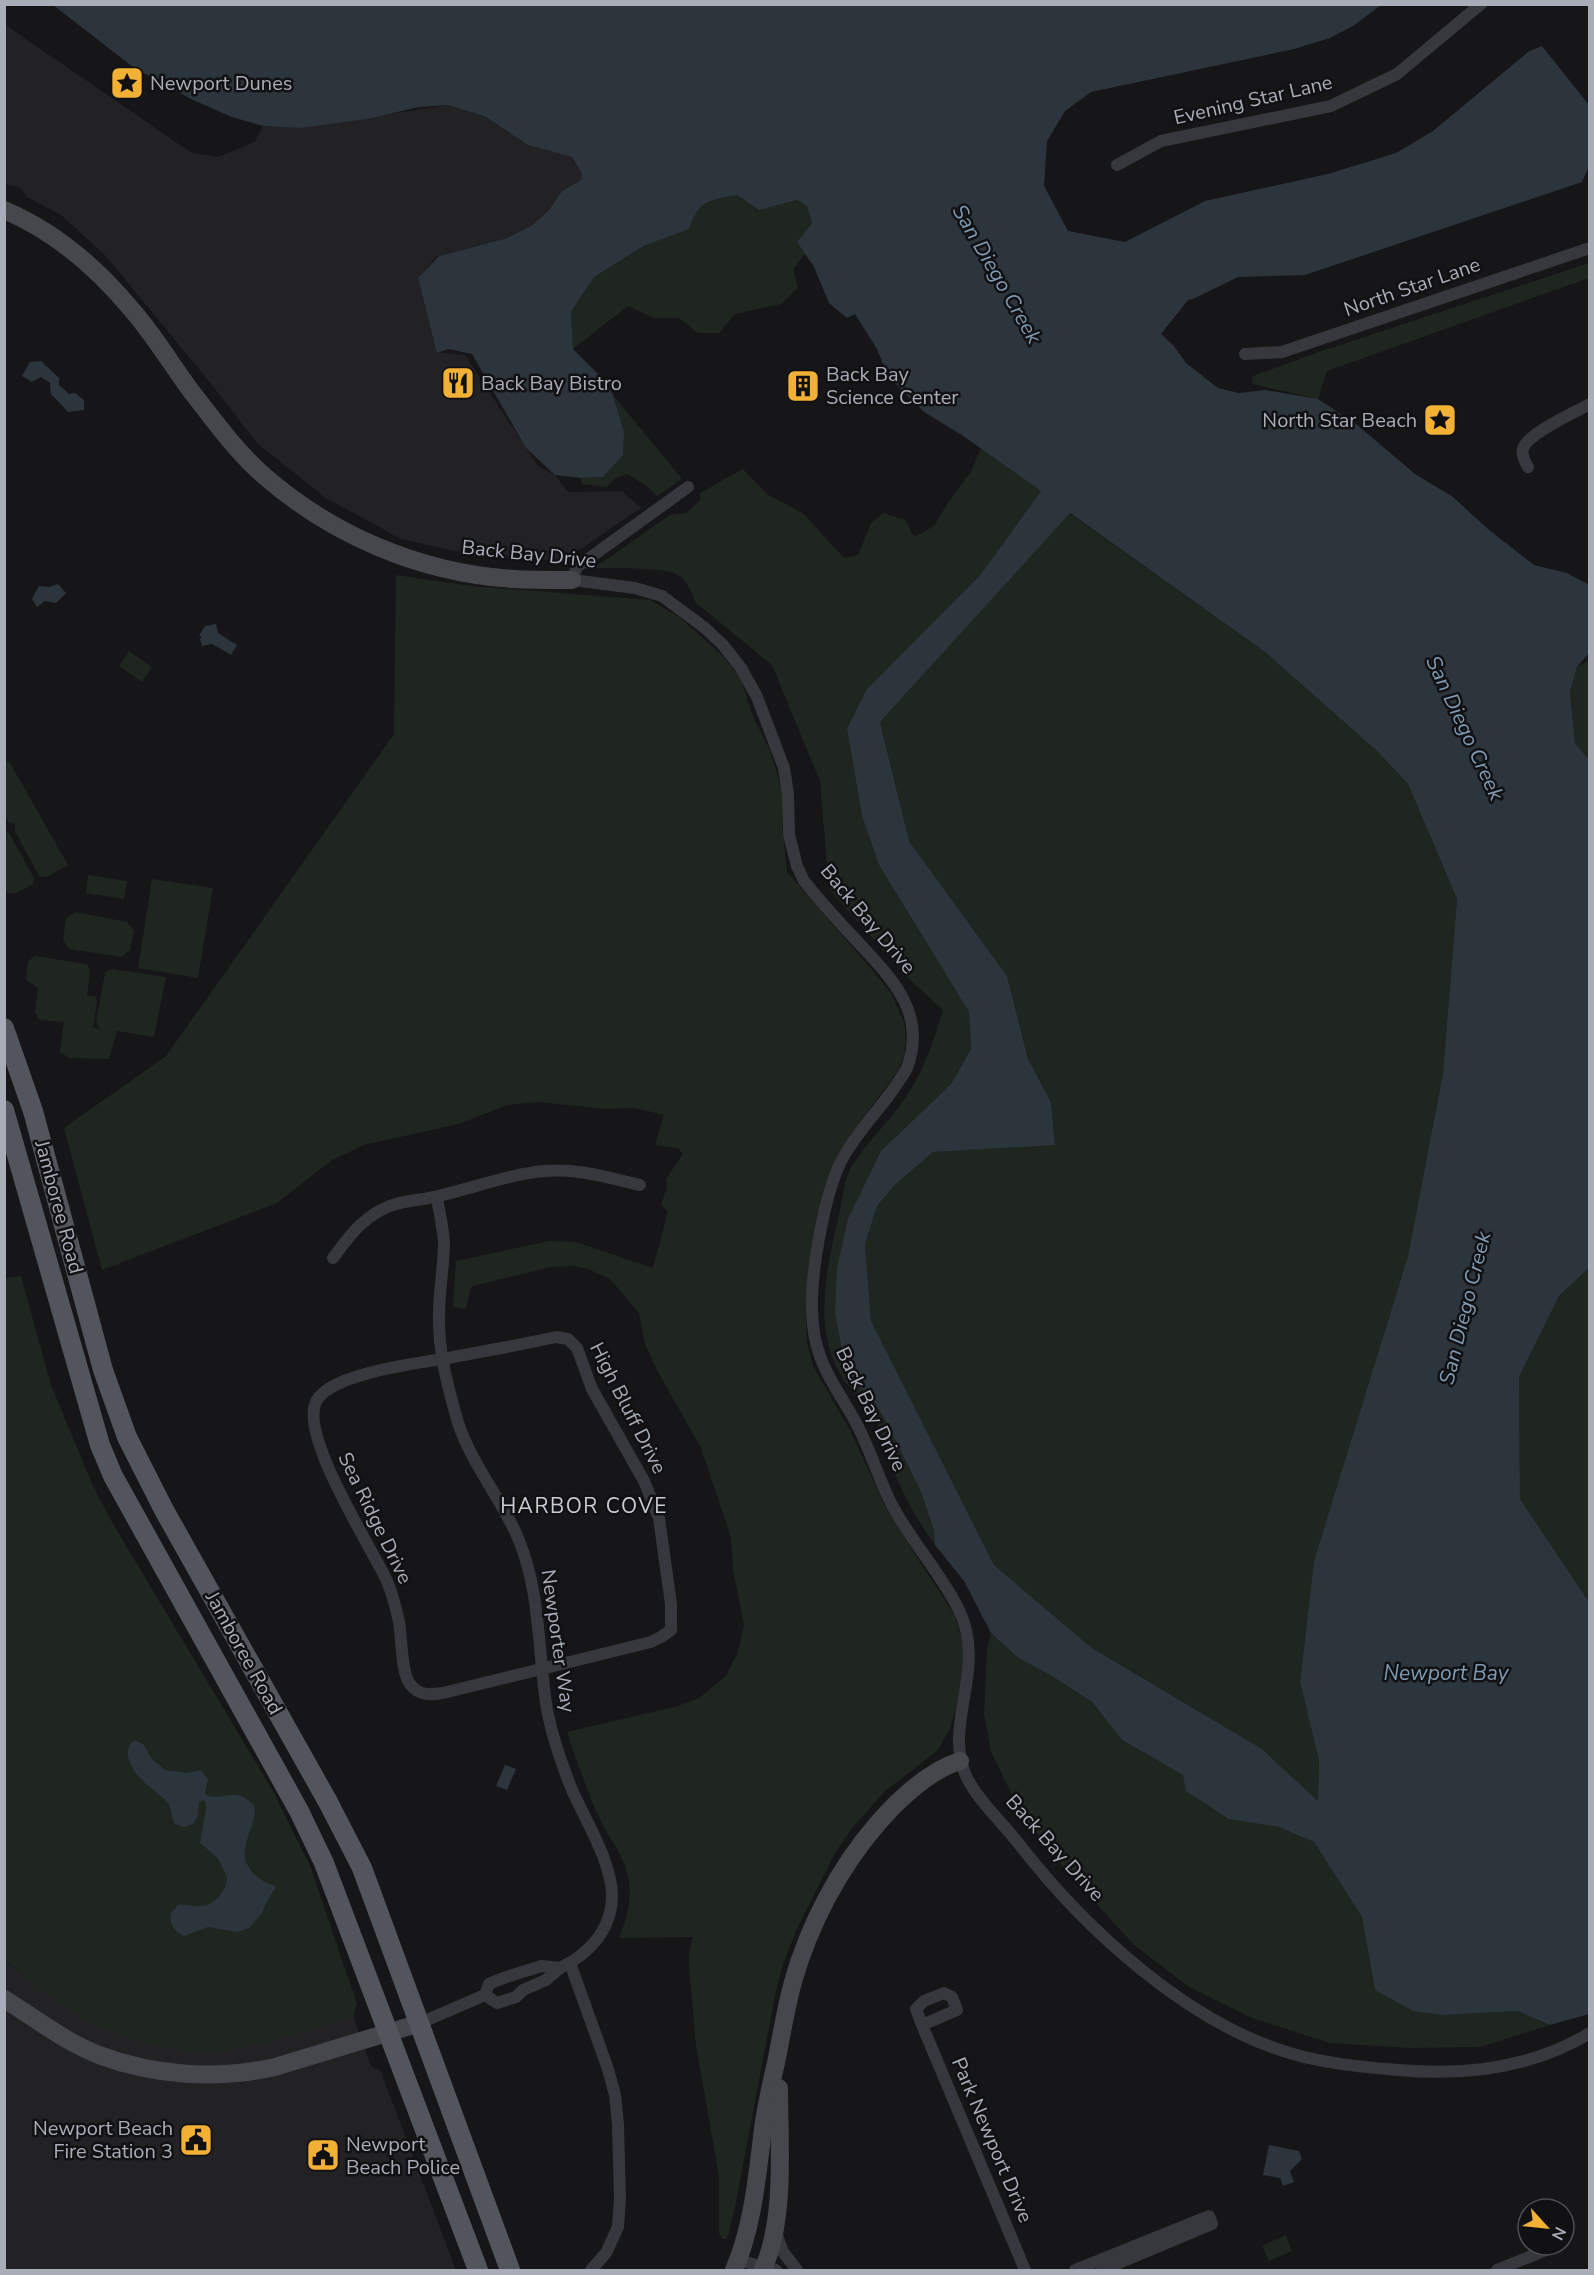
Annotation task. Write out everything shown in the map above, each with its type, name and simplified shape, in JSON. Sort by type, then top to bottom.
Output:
[{"type":"main road","name":"Jamboree Road","points":[[4,1028],[33,1111],[103,1370],[127,1437],[164,1510],[328,1802],[362,1868],[510,2271]]},
{"type":"main road","name":"Jamboree Road","points":[[4,1110],[100,1444],[113,1476],[299,1811],[324,1863],[478,2271]]},
{"type":"street","name":"Evening Star Lane","points":[[1117,165],[1161,141],[1331,106],[1397,74],[1481,4]]},
{"type":"street","name":"Back Bay Drive","points":[[4,210],[38,227],[72,251],[103,278],[133,310],[235,446],[261,473],[300,505],[344,532],[405,558],[461,571],[511,579],[572,580],[635,588],[662,596],[692,617],[733,657],[757,697],[784,768],[788,794],[789,836],[797,866],[804,881],[892,980],[908,1011],[913,1034],[911,1058],[907,1068],[850,1147],[834,1177],[814,1272],[812,1314],[817,1348],[826,1373],[856,1422],[894,1508],[948,1590],[964,1621],[970,1649],[970,1666],[960,1731],[960,1761],[968,1781],[1044,1876],[1136,1966],[1168,1991],[1257,2041],[1291,2054],[1336,2064],[1451,2073],[1484,2069],[1533,2058],[1563,2047],[1590,2033]]},
{"type":"street","name":"North Star Lane","points":[[1245,354],[1282,352],[1590,248]]},
{"type":"street","points":[[1528,467],[1523,457],[1526,443],[1590,404]]},
{"type":"street","points":[[572,580],[577,567],[688,487]]},
{"type":"street","points":[[333,1258],[362,1222],[382,1209],[403,1201],[436,1197],[521,1174],[546,1171],[574,1171],[640,1185]]},
{"type":"street","name":"Newporter Way","points":[[436,1197],[444,1240],[439,1314],[442,1359],[455,1416],[463,1436],[510,1522],[527,1562],[537,1617],[548,1716],[558,1755],[604,1861],[610,1879],[612,1896],[610,1914],[603,1931],[585,1953],[546,1980],[523,1990],[516,1997],[497,2003],[485,1995]]},
{"type":"street","name":"High Bluff Drive","points":[[442,1359],[556,1337],[568,1339],[577,1348],[592,1389],[644,1481],[659,1518],[671,1604],[671,1630],[651,1642],[542,1669]]},
{"type":"street","name":"Sea Ridge Drive","points":[[442,1359],[373,1371],[328,1389],[318,1397],[313,1407],[314,1423],[321,1447],[339,1492],[389,1586],[399,1622],[408,1683],[418,1692],[429,1695],[542,1669]]},
{"type":"street","points":[[754,2268],[751,2211],[763,2127],[792,1985],[803,1951],[836,1883],[854,1854],[885,1816],[943,1767],[960,1761]]},
{"type":"street","name":"Newporter Way","points":[[420,2022],[485,1995],[489,1984],[508,1975],[518,1975],[541,1966],[565,1966]]},
{"type":"street","points":[[565,1966],[608,2069],[615,2095],[618,2124],[620,2199],[618,2227],[606,2253],[591,2271]]},
{"type":"street","points":[[518,1975],[523,1990]]},
{"type":"street","points":[[4,1999],[64,2037],[99,2055],[149,2069],[200,2076],[251,2072],[275,2067],[420,2022]]},
{"type":"street","name":"Park Newport Drive","points":[[922,2025],[1025,2271]]},
{"type":"street","points":[[754,2268],[774,2225],[778,2206],[779,2050]]},
{"type":"street","points":[[1075,2271],[1209,2216],[1212,2224],[1102,2271]]},
{"type":"street","points":[[774,2225],[783,2252],[797,2271]]},
{"type":"street","points":[[1497,2271],[1530,2257]]},
{"type":"shaded area","points":[[4,24],[192,153],[218,157],[255,142],[263,126],[300,128],[448,105],[486,117],[528,145],[572,157],[582,174],[581,180],[562,191],[549,210],[531,226],[507,238],[437,256],[418,278],[438,352],[465,355],[538,466],[555,475],[568,492],[622,491],[641,508],[563,561],[478,556],[401,539],[326,498],[258,444],[104,254],[61,215],[27,197],[21,188],[5,184]]},
{"type":"shaded area","points":[[737,195],[759,210],[797,200],[807,206],[812,223],[797,242],[805,254],[793,269],[798,288],[781,304],[735,314],[719,333],[698,333],[679,318],[654,318],[628,306],[573,349],[571,312],[594,277],[644,246],[688,229],[696,212],[705,203]]},
{"type":"shaded area","points":[[1589,263],[1589,278],[1327,371],[1318,399],[1252,384],[1253,376],[1319,352]]},
{"type":"shaded area","points":[[613,395],[682,479],[657,496],[627,474],[614,479],[607,487],[582,484],[581,478],[603,477],[624,432]]},
{"type":"shaded area","points":[[981,448],[1041,491],[981,574],[866,690],[847,729],[862,816],[879,865],[969,1012],[971,1049],[951,1084],[881,1151],[835,1315],[848,1379],[870,1396],[886,1421],[921,1492],[934,1530],[935,1545],[914,1514],[898,1480],[884,1446],[874,1410],[853,1391],[838,1370],[829,1347],[825,1322],[825,1297],[827,1271],[849,1171],[914,1084],[929,1054],[943,1010],[907,977],[829,889],[820,781],[772,665],[695,602],[687,584],[678,575],[650,569],[594,568],[670,515],[686,513],[700,500],[700,493],[743,469],[767,494],[804,514],[844,558],[858,555],[871,523],[884,513],[905,520],[914,537],[934,526],[970,473]]},
{"type":"shaded area","points":[[1069,513],[1265,652],[1377,751],[1408,784],[1457,899],[1443,1073],[1408,1256],[1314,1562],[1300,1682],[1319,1760],[1318,1801],[1262,1749],[1092,1648],[994,1565],[871,1321],[865,1244],[877,1206],[895,1185],[933,1152],[1055,1144],[1051,1102],[1028,1059],[1007,976],[909,841],[880,722]]},
{"type":"shaded area","points":[[396,575],[472,586],[650,600],[679,617],[723,656],[741,679],[753,717],[770,750],[783,794],[782,825],[787,872],[891,993],[904,1022],[906,1039],[904,1057],[897,1072],[839,1151],[825,1189],[808,1280],[807,1342],[813,1366],[850,1430],[885,1506],[954,1614],[965,1651],[957,1704],[950,1729],[938,1750],[884,1792],[853,1827],[835,1853],[796,1931],[783,1964],[775,1996],[727,2239],[723,2239],[719,2233],[719,2176],[696,2045],[689,1966],[693,1937],[619,1938],[629,1907],[628,1876],[591,1798],[567,1732],[678,1706],[699,1698],[726,1676],[738,1652],[744,1625],[733,1570],[731,1537],[701,1448],[645,1344],[639,1313],[610,1279],[575,1266],[551,1267],[473,1286],[466,1309],[453,1307],[456,1261],[549,1241],[576,1242],[653,1268],[668,1212],[661,1204],[667,1188],[666,1179],[683,1154],[678,1148],[655,1145],[664,1115],[635,1108],[606,1109],[538,1102],[507,1105],[459,1124],[364,1145],[332,1160],[277,1203],[102,1270],[64,1128],[166,1056],[394,734]]},
{"type":"shaded area","points":[[129,651],[152,667],[142,682],[119,666]]},
{"type":"shaded area","points":[[1589,660],[1589,761],[1575,743],[1570,692],[1577,667]]},
{"type":"shaded area","points":[[5,761],[10,763],[68,865],[47,877],[39,876],[15,831],[15,824],[9,823],[5,815]]},
{"type":"shaded area","points":[[5,832],[9,833],[34,878],[33,884],[14,894],[7,893],[5,888]]},
{"type":"shaded area","points":[[88,875],[127,881],[124,899],[86,893]]},
{"type":"shaded area","points":[[152,879],[213,888],[198,978],[138,968]]},
{"type":"shaded area","points":[[76,912],[127,922],[134,931],[130,950],[122,957],[69,949],[63,940],[66,918]]},
{"type":"shaded area","points":[[35,956],[87,964],[90,970],[87,996],[95,996],[97,1002],[93,1028],[100,1029],[96,1022],[105,973],[111,969],[166,977],[154,1037],[117,1031],[109,1059],[70,1058],[60,1052],[64,1022],[40,1020],[35,1013],[38,988],[26,980],[28,961]]},
{"type":"shaded area","points":[[1589,1268],[1589,1602],[1520,1499],[1519,1377],[1559,1296]]},
{"type":"shaded area","points":[[21,1276],[51,1385],[93,1486],[113,1524],[273,1791],[311,1868],[357,2004],[353,2016],[246,2047],[210,2051],[180,2050],[147,2043],[100,2027],[66,2006],[5,1961],[4,1278]]},
{"type":"shaded area","points":[[991,1633],[1018,1658],[1052,1676],[1092,1702],[1122,1740],[1183,1775],[1229,1819],[1279,1827],[1314,1842],[1362,1917],[1375,1990],[1443,2015],[1518,2011],[1550,2025],[1480,2047],[1410,2048],[1330,2043],[1252,2018],[1189,1987],[1133,1944],[1063,1867],[1018,1808],[991,1751],[984,1714],[987,1650]]},
{"type":"shaded area","points":[[4,1961],[87,2020],[121,2034],[166,2047],[260,2044],[353,2016],[371,2066],[381,2072],[456,2270],[5,2270]]},
{"type":"shaded area","points":[[1286,2235],[1292,2251],[1269,2261],[1262,2246]]},
{"type":"water","name":"Newport Bay","points":[[53,5],[1381,5],[1353,26],[1330,38],[1294,49],[1091,92],[1065,111],[1047,141],[1044,186],[1068,231],[1125,242],[1205,201],[1328,174],[1396,153],[1433,131],[1528,52],[1542,46],[1589,105],[1589,166],[1582,182],[1305,275],[1238,277],[1188,300],[1161,334],[1173,345],[1186,363],[1218,388],[1239,393],[1265,390],[1318,399],[1356,424],[1415,474],[1453,497],[1489,530],[1534,565],[1567,573],[1589,585],[1589,653],[1577,667],[1570,692],[1575,743],[1590,761],[1589,1268],[1559,1296],[1519,1377],[1520,1499],[1589,1602],[1589,2014],[1550,2025],[1518,2011],[1443,2015],[1413,2011],[1375,1990],[1362,1917],[1314,1842],[1279,1827],[1229,1819],[1186,1791],[1183,1775],[1122,1740],[1092,1702],[1052,1676],[1018,1658],[991,1633],[964,1581],[935,1545],[934,1530],[921,1492],[886,1421],[870,1396],[848,1379],[835,1315],[837,1268],[848,1219],[881,1151],[951,1084],[971,1049],[969,1012],[879,865],[862,816],[847,729],[866,690],[981,574],[1041,491],[962,435],[924,412],[888,376],[877,349],[855,314],[847,318],[829,303],[814,267],[797,242],[812,223],[807,206],[797,200],[759,210],[737,195],[706,203],[696,212],[689,229],[644,246],[594,277],[571,312],[573,349],[603,379],[613,395],[624,432],[623,455],[603,477],[581,478],[555,475],[526,448],[472,354],[449,349],[437,353],[418,278],[439,256],[507,238],[531,226],[549,210],[562,191],[581,180],[582,174],[572,157],[528,145],[486,117],[448,105],[419,107],[367,119],[300,128],[263,126],[232,117],[193,100],[133,67]],"holes":[[[1070,513],[1265,652],[1377,751],[1408,784],[1457,899],[1443,1073],[1408,1256],[1314,1561],[1300,1682],[1319,1760],[1318,1801],[1262,1749],[1092,1648],[994,1565],[871,1321],[865,1244],[877,1206],[895,1185],[933,1152],[1055,1145],[1051,1102],[1028,1059],[1007,976],[909,841],[880,722]]]},
{"type":"water","points":[[41,361],[59,378],[59,385],[69,394],[75,393],[84,400],[84,410],[68,412],[51,394],[50,383],[41,377],[32,382],[22,376],[30,362]]},
{"type":"water","points":[[58,584],[66,593],[56,603],[45,601],[37,607],[32,599],[39,586],[49,587]]},
{"type":"water","points":[[216,624],[218,633],[237,645],[231,655],[212,644],[202,646],[200,639],[202,637],[199,636],[205,626]]},
{"type":"water","points":[[135,1740],[144,1745],[152,1759],[165,1770],[187,1773],[201,1770],[208,1780],[206,1795],[240,1796],[254,1805],[255,1814],[246,1842],[246,1860],[250,1870],[260,1879],[276,1887],[262,1913],[249,1928],[237,1932],[208,1927],[184,1936],[173,1927],[170,1920],[171,1913],[178,1905],[208,1905],[223,1891],[227,1877],[218,1858],[200,1843],[206,1809],[205,1801],[199,1802],[198,1815],[193,1824],[184,1827],[175,1824],[167,1802],[134,1771],[130,1764],[128,1749]]},
{"type":"water","points":[[505,1765],[516,1769],[507,1790],[496,1786]]},
{"type":"water","points":[[1269,2145],[1299,2151],[1302,2159],[1290,2171],[1294,2182],[1283,2186],[1280,2178],[1263,2175]]},
{"type":"place","name":"Newport Dunes","points":[[127,83]]},
{"type":"place","name":"Back Bay Bistro","points":[[458,383]]},
{"type":"place","name":"Back Bay Science Center","points":[[803,386]]},
{"type":"place","name":"North Star Beach","points":[[1440,420]]},
{"type":"place","name":"Newport Beach Fire Station 3","points":[[196,2140]]},
{"type":"place","name":"Newport Beach Police","points":[[323,2155]]},
{"type":"district","name":"HARBOR COVE","points":[[584,1506]]},
{"type":"water label","name":"San Diego Creek","points":[[997,274]]},
{"type":"water label","name":"San Diego Creek","points":[[1465,728]]},
{"type":"water label","name":"San Diego Creek","points":[[1465,1308]]}]
